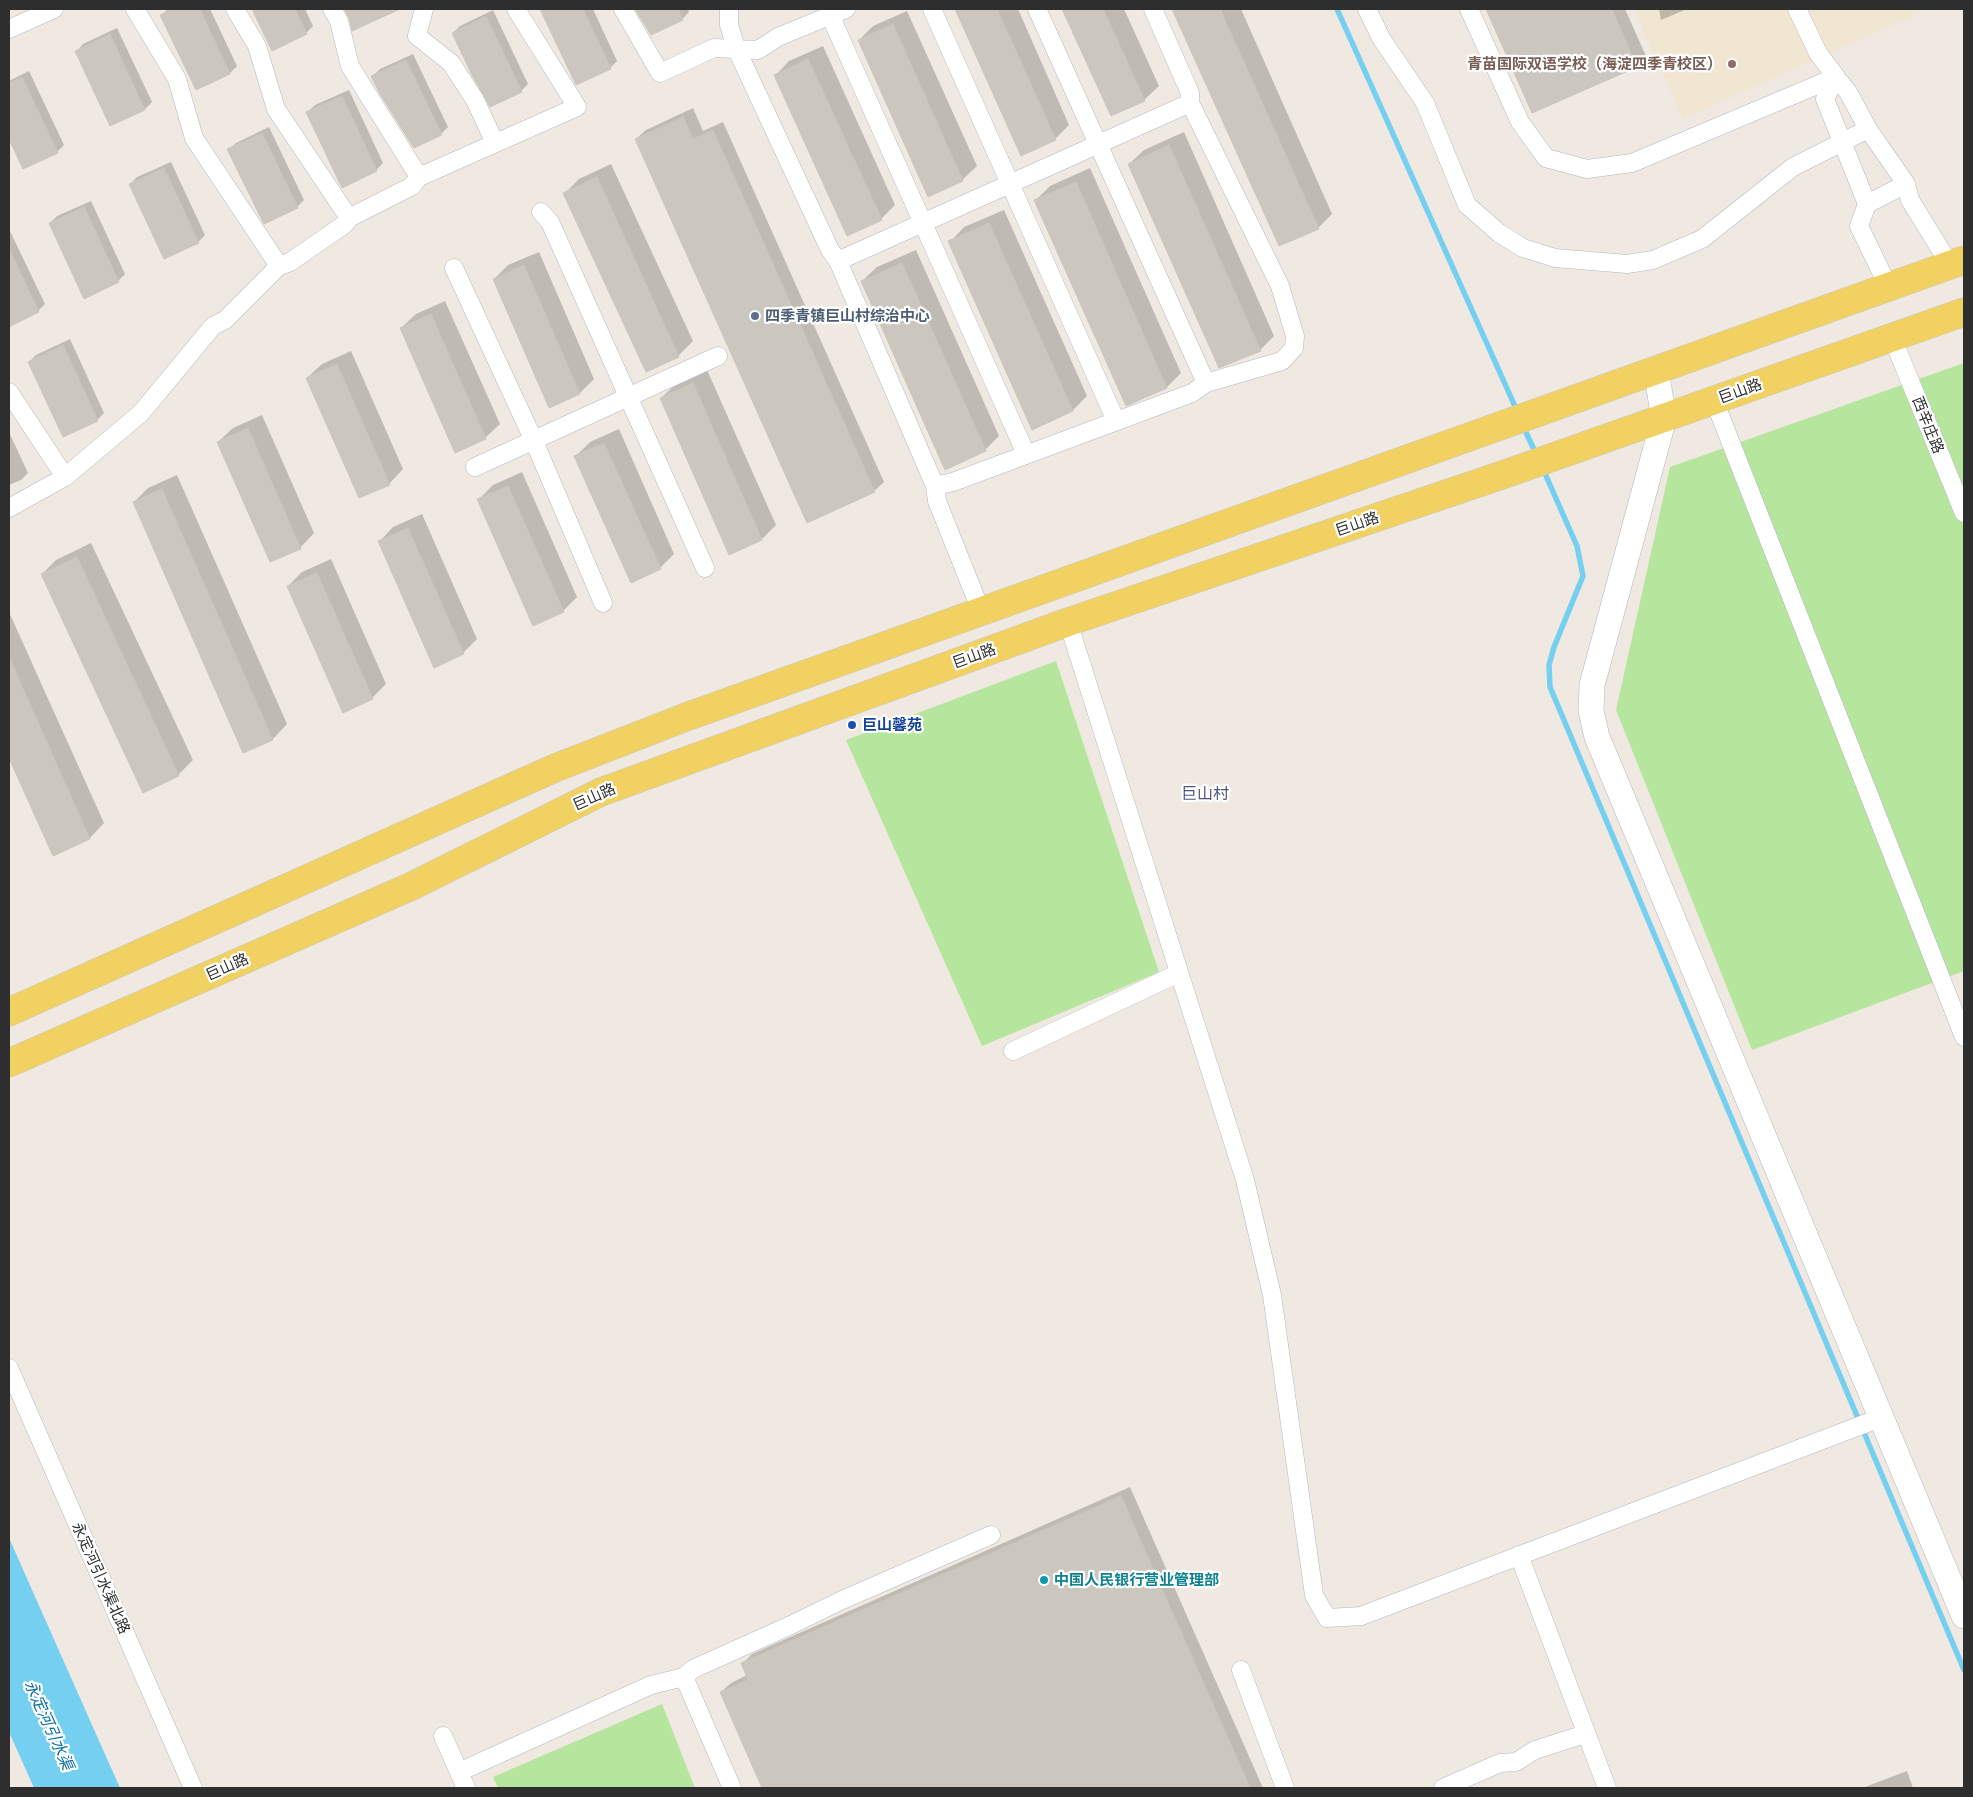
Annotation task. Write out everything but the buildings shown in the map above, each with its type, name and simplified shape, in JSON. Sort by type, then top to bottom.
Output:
[{"type":"main road","points":[[9,1012],[555,768],[737,698],[1591,395],[1888,286],[1957,263]]},
{"type":"main road","name":"巨山路","points":[[9,1063],[412,886],[601,792],[1068,622],[1506,474],[1964,312]]},
{"type":"street","points":[[9,29],[54,9]]},
{"type":"street","points":[[135,9],[176,79],[194,138],[279,266]]},
{"type":"street","points":[[235,9],[256,46],[276,109],[349,218]]},
{"type":"street","points":[[332,9],[339,21],[350,66],[419,177]]},
{"type":"street","points":[[424,9],[417,36],[451,63],[474,100],[495,143]]},
{"type":"street","points":[[9,508],[65,477],[141,413],[213,326],[225,320],[279,266],[290,262],[345,224],[349,218],[412,186],[419,177],[577,106],[516,9]]},
{"type":"street","points":[[623,9],[660,73],[714,48],[758,50],[778,37],[838,12],[923,223],[1026,454]]},
{"type":"street","points":[[729,9],[729,25],[736,48],[830,250],[838,260],[934,486],[937,501],[982,611]]},
{"type":"street","points":[[932,9],[1116,421]]},
{"type":"street","points":[[1037,9],[1100,144],[1206,383]]},
{"type":"street","points":[[934,486],[953,482],[1192,393],[1206,383],[1282,361],[1294,348],[1295,336],[1280,286],[1190,103],[1190,93],[1152,9]]},
{"type":"street","points":[[1367,9],[1381,38],[1425,103],[1467,205],[1499,233],[1523,248],[1556,258],[1627,264],[1653,260],[1702,239],[1793,167],[1868,129]]},
{"type":"street","points":[[1469,9],[1520,122],[1546,158],[1587,169],[1632,163],[1836,77]]},
{"type":"street","points":[[1798,9],[1818,53],[1836,77]]},
{"type":"street","points":[[1836,77],[1825,99],[1867,204],[1859,226],[1888,286]]},
{"type":"street","points":[[1836,77],[1832,81],[1840,82],[1848,92],[1868,129],[1906,184],[1910,200],[1957,263]]},
{"type":"street","points":[[838,260],[1190,103]]},
{"type":"street","points":[[1867,204],[1906,184]]},
{"type":"street","points":[[541,212],[550,222],[705,568]]},
{"type":"street","points":[[454,268],[534,441],[603,603]]},
{"type":"street","name":"西辛庄路","points":[[1892,337],[1964,513]]},
{"type":"street","points":[[475,467],[718,356]]},
{"type":"street","points":[[1656,371],[1664,418],[1592,685],[1591,711],[1597,737],[1964,1616]]},
{"type":"street","points":[[9,392],[65,477]]},
{"type":"street","points":[[1714,400],[1964,1037]]},
{"type":"street","points":[[1068,622],[1245,1180],[1272,1295],[1314,1595],[1328,1618],[1361,1616],[1880,1418]]},
{"type":"street","points":[[1013,1051],[1180,973]]},
{"type":"street","name":"永定河引水渠北路","points":[[9,1368],[193,1788]]},
{"type":"street","points":[[459,1772],[651,1685],[684,1677],[693,1669],[791,1625],[840,1600],[991,1535]]},
{"type":"street","points":[[1519,1555],[1585,1734],[1607,1788]]},
{"type":"street","points":[[1241,1670],[1285,1788]]},
{"type":"street","points":[[684,1677],[732,1788]]},
{"type":"street","points":[[1443,1788],[1500,1763],[1516,1762],[1536,1750],[1585,1734]]},
{"type":"street","points":[[443,1736],[466,1788]]},
{"type":"shaded area","name":"青苗国际双语学校（海淀四季青校区）","points":[[1634,9],[1928,9],[1683,119]]},
{"type":"green space","points":[[1964,363],[1964,971],[1752,1050],[1616,710],[1670,467]]},
{"type":"green space","points":[[1056,661],[1159,972],[982,1046],[846,740]]},
{"type":"green space","points":[[662,1704],[695,1788],[498,1788],[493,1777]]},
{"type":"water","name":"永定河引水渠","points":[[9,1538],[120,1788],[34,1788],[9,1732]]},
{"type":"waterway","points":[[1337,9],[1518,413]]},
{"type":"waterway","points":[[1523,426],[1537,456]]},
{"type":"waterway","points":[[1543,469],[1577,546],[1583,576],[1554,647],[1549,665],[1550,687],[1964,1670]]},
{"type":"place","name":"青苗国际双语学校（海淀四季青校区）","points":[[1732,64]]},
{"type":"place","name":"四季青镇巨山村综治中心","points":[[755,316]]},
{"type":"place","name":"巨山馨苑","points":[[852,725]]},
{"type":"place","name":"中国人民银行营业管理部","points":[[1044,1580]]},
{"type":"district","name":"巨山村","points":[[1205,794]]}]
